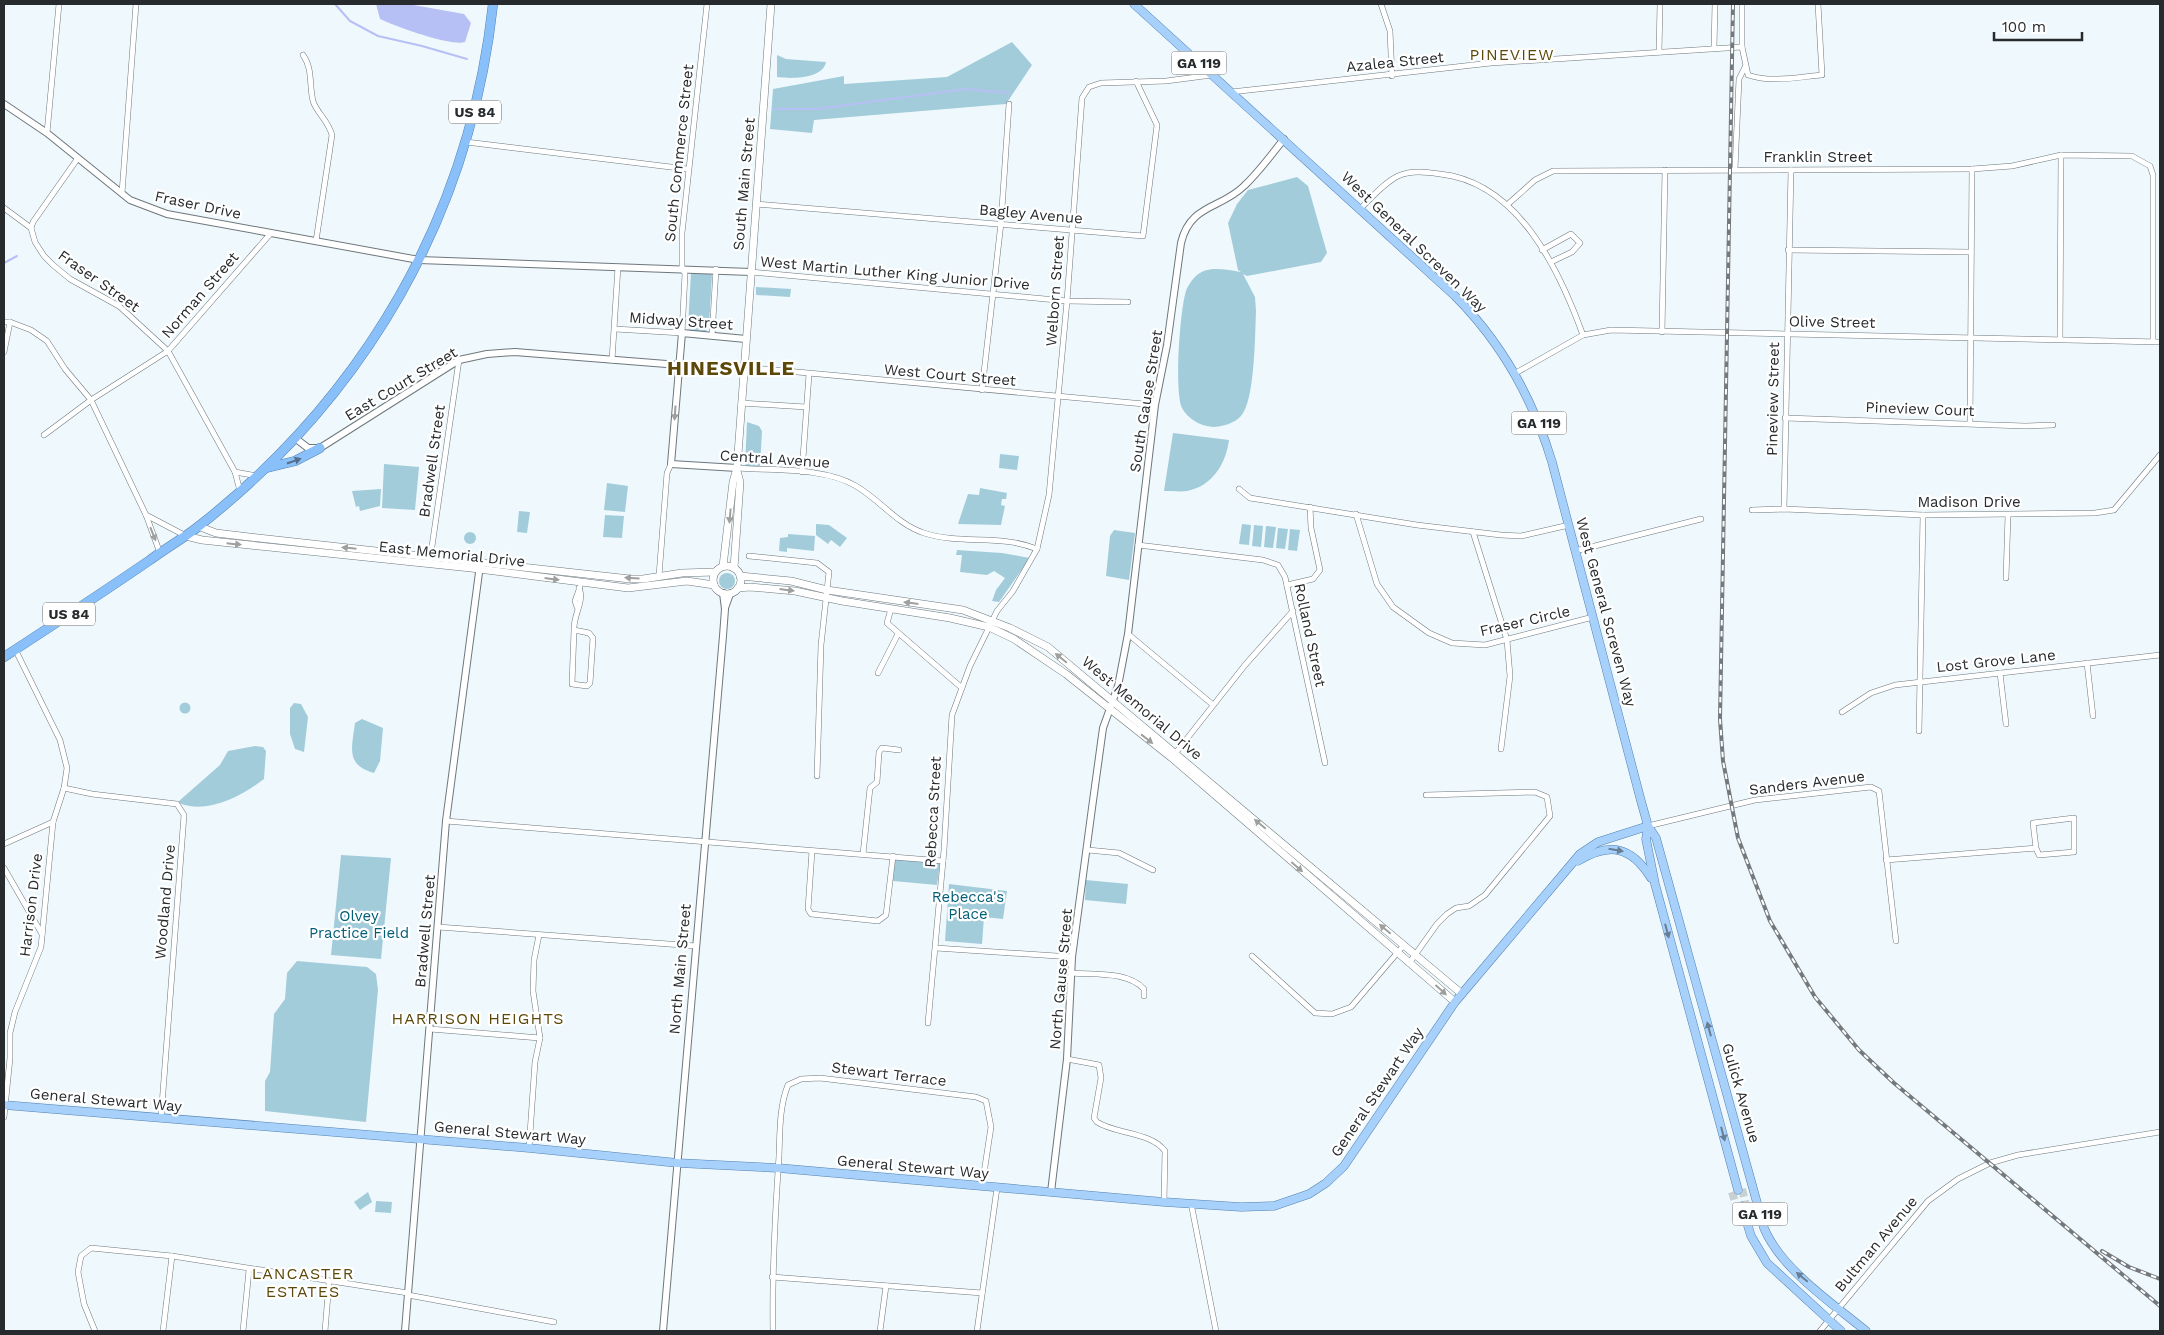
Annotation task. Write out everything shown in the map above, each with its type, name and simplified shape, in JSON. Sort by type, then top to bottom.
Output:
[{"type":"highway","name":"US 84","points":[[4,657],[186,536],[240,492],[295,438],[336,390],[376,338],[419,260],[446,201],[466,142],[486,60],[493,4]]},
{"type":"highway","points":[[266,468],[295,461],[320,448]]},
{"type":"main road","name":"South Main Street","points":[[743,367],[771,4]]},
{"type":"main road","name":"West General Screven Way","points":[[1134,4],[1361,208],[1464,305],[1496,345],[1529,401],[1545,441],[1648,826]]},
{"type":"main road","points":[[737,468],[740,482],[734,568],[740,576],[738,588],[726,594],[714,584],[715,572],[723,566],[733,482],[737,468],[743,367]]},
{"type":"main road","name":"East Memorial Drive","points":[[198,526],[216,533],[480,567],[630,579],[715,572]]},
{"type":"main road","name":"East Memorial Drive","points":[[186,536],[202,540],[430,561]]},
{"type":"main road","points":[[723,566],[734,568]]},
{"type":"main road","name":"East Memorial Drive","points":[[480,567],[580,585],[628,588],[681,581],[714,584]]},
{"type":"main road","name":"West Memorial Drive","points":[[740,576],[808,584],[826,594],[891,609],[950,618],[989,627],[1014,638],[1041,655],[1108,709],[1174,756],[1462,994]]},
{"type":"main road","name":"West Memorial Drive","points":[[738,588],[781,589],[962,610],[993,620],[1048,647],[1112,700],[1455,1002]]},
{"type":"main road","name":"General Stewart Way","points":[[5,1105],[529,1148],[678,1163],[778,1168],[1164,1202],[1240,1207],[1274,1206],[1300,1199],[1326,1183],[1352,1155],[1455,1002],[1572,864],[1591,845],[1648,826]]},
{"type":"main road","name":"GA 119","points":[[1648,826],[1646,839],[1655,884],[1737,1190]]},
{"type":"main road","name":"Gulick Avenue","points":[[1648,826],[1656,838],[1764,1228],[1770,1242],[1789,1266],[1866,1331]]},
{"type":"main road","points":[[1572,864],[1595,851],[1607,849],[1620,850],[1636,858],[1655,884]]},
{"type":"main road","points":[[1678,969],[1691,966]]},
{"type":"main road","name":"GA 119","points":[[1742,1208],[1751,1236],[1766,1263],[1841,1331]]},
{"type":"street","points":[[47,133],[59,4]]},
{"type":"street","points":[[122,193],[136,4]]},
{"type":"street","name":"South Commerce Street","points":[[671,464],[682,333],[685,274],[682,268],[682,233],[687,169],[707,4]]},
{"type":"street","points":[[1381,4],[1390,31],[1392,76]]},
{"type":"street","points":[[1659,52],[1660,4]]},
{"type":"street","points":[[1714,48],[1715,4]]},
{"type":"street","points":[[1742,4],[1742,47],[1748,74],[1758,78],[1782,79],[1822,75],[1818,4]]},
{"type":"street","name":"Azalea Street","points":[[1231,92],[1392,76],[1500,62],[1742,47]]},
{"type":"street","points":[[303,55],[309,69],[313,103],[329,124],[332,135],[316,241]]},
{"type":"street","points":[[1735,169],[1739,79],[1745,67]]},
{"type":"street","name":"Welborn Street","points":[[997,611],[1012,591],[1037,548],[1049,495],[1067,301],[1082,98],[1089,87],[1101,82],[1166,81],[1212,74]]},
{"type":"street","name":"Bagley Avenue","points":[[756,204],[1143,236],[1157,125],[1136,81]]},
{"type":"street","name":"Fraser Drive","points":[[4,104],[47,133],[130,200],[167,214],[419,260],[716,269],[751,272]]},
{"type":"street","points":[[982,390],[1001,223],[1009,104]]},
{"type":"street","name":"South Gause Street","points":[[1108,709],[1120,678],[1128,634],[1155,405],[1169,337],[1180,243],[1185,230],[1201,211],[1245,186],[1284,139]]},
{"type":"street","points":[[466,142],[687,169]]},
{"type":"street","points":[[2060,339],[2061,154]]},
{"type":"street","name":"Franklin Street","points":[[1507,205],[1535,180],[1553,171],[1972,169],[2012,166],[2061,154],[2132,156],[2150,166],[2153,175],[2154,340]]},
{"type":"street","points":[[4,208],[31,228],[78,158]]},
{"type":"street","points":[[1970,423],[1972,169]]},
{"type":"street","points":[[1662,332],[1665,170]]},
{"type":"street","name":"Pineview Street","points":[[1784,509],[1791,170]]},
{"type":"street","points":[[1361,208],[1392,180],[1405,174],[1419,172],[1449,175],[1467,179],[1484,187],[1507,205],[1530,230],[1568,292],[1583,335]]},
{"type":"street","name":"Fraser Street","points":[[31,228],[35,242],[44,256],[70,279],[119,306],[168,350],[235,472],[240,492]]},
{"type":"street","name":"Norman Street","points":[[44,435],[91,400],[168,350],[271,233]]},
{"type":"street","points":[[1542,250],[1572,234],[1580,243],[1572,252],[1551,262]]},
{"type":"street","points":[[1788,250],[1970,252]]},
{"type":"street","points":[[612,360],[618,267]]},
{"type":"street","points":[[712,336],[716,269]]},
{"type":"street","name":"West Martin Luther King Junior Drive","points":[[751,272],[1067,301],[1128,302]]},
{"type":"street","points":[[4,322],[10,322],[31,330],[47,341],[65,368],[91,400],[146,515],[160,553]]},
{"type":"street","points":[[4,352],[10,322]]},
{"type":"street","name":"Midway Street","points":[[615,329],[746,339]]},
{"type":"street","name":"Olive Street","points":[[1514,374],[1583,335],[1611,330],[2154,340],[2160,342]]},
{"type":"street","name":"East Court Street","points":[[320,448],[459,360],[487,354],[515,352],[679,365]]},
{"type":"street","name":"Bradwell Street","points":[[430,561],[459,360]]},
{"type":"street","name":"West Court Street","points":[[743,367],[1155,405]]},
{"type":"street","points":[[802,472],[809,374]]},
{"type":"street","points":[[741,403],[806,407]]},
{"type":"street","name":"Pineview Court","points":[[1786,418],[2025,426],[2053,425]]},
{"type":"street","points":[[295,438],[308,448],[320,448]]},
{"type":"street","name":"Madison Drive","points":[[1752,510],[1784,509],[1923,515],[2095,513],[2114,510],[2160,455]]},
{"type":"street","points":[[659,576],[666,473],[671,464]]},
{"type":"street","name":"Central Avenue","points":[[671,464],[837,476],[870,494],[904,523],[923,533],[953,539],[1012,542],[1037,548]]},
{"type":"street","points":[[235,472],[258,476]]},
{"type":"street","points":[[1238,489],[1250,498],[1473,532],[1521,536],[1569,526]]},
{"type":"street","points":[[1287,585],[1313,579],[1320,570],[1311,528],[1310,507]]},
{"type":"street","name":"Fraser Circle","points":[[1356,514],[1377,584],[1393,607],[1429,632],[1452,643],[1484,645],[1593,617]]},
{"type":"street","points":[[146,515],[186,536]]},
{"type":"street","points":[[1919,731],[1923,515]]},
{"type":"street","points":[[2006,578],[2008,515]]},
{"type":"street","points":[[1575,551],[1701,519]]},
{"type":"street","points":[[1473,532],[1508,640],[1510,676],[1501,749]]},
{"type":"street","name":"Rolland Street","points":[[1138,545],[1268,561],[1281,568],[1293,611],[1325,763]]},
{"type":"street","points":[[750,556],[817,563],[829,572],[826,594],[817,776]]},
{"type":"street","name":"Bradwell Street","points":[[404,1331],[446,821],[480,567]]},
{"type":"street","points":[[574,630],[589,632],[593,638],[590,683],[587,686],[572,684],[574,621],[578,607],[575,602],[576,592],[580,585]]},
{"type":"street","name":"North Main Street","points":[[663,1331],[726,594]]},
{"type":"street","points":[[891,609],[887,623],[962,688]]},
{"type":"street","name":"Rebecca Street","points":[[928,1023],[943,861],[952,715],[962,688],[997,611]]},
{"type":"street","points":[[1174,756],[1212,704],[1293,611]]},
{"type":"street","points":[[878,673],[898,634]]},
{"type":"street","points":[[1128,634],[1212,704]]},
{"type":"street","name":"Harrison Drive","points":[[4,1118],[6,1049],[15,1012],[39,958],[53,822],[64,788],[67,768],[66,755],[53,724],[15,649]]},
{"type":"street","name":"Lost Grove Lane","points":[[1842,712],[1861,698],[1885,687],[2160,655]]},
{"type":"street","points":[[2087,663],[2093,716]]},
{"type":"street","points":[[2000,673],[2006,724]]},
{"type":"street","name":"North Gause Street","points":[[1051,1192],[1067,1059],[1072,957],[1088,850],[1100,749],[1108,709]]},
{"type":"street","points":[[864,854],[870,788],[877,782],[879,752],[882,748],[900,750]]},
{"type":"street","name":"Sanders Avenue","points":[[1648,826],[1754,800],[1871,787],[1879,791],[1896,941]]},
{"type":"street","name":"Woodland Drive","points":[[64,788],[92,794],[176,804],[184,815],[161,1118]]},
{"type":"street","points":[[1410,962],[1437,924],[1447,914],[1456,908],[1469,906],[1485,895],[1547,822],[1551,812],[1547,797],[1536,792],[1426,795]]},
{"type":"street","points":[[2074,818],[2074,852],[2039,855],[2036,848],[2033,822],[2074,818]]},
{"type":"street","points":[[446,821],[943,861]]},
{"type":"street","name":"Harrison Drive","points":[[4,844],[53,822]]},
{"type":"street","points":[[1886,860],[2036,848]]},
{"type":"street","points":[[1088,850],[1120,853],[1153,870]]},
{"type":"street","points":[[812,851],[808,905],[811,914],[878,921],[886,915],[893,856]]},
{"type":"street","points":[[4,868],[42,935]]},
{"type":"street","points":[[438,927],[696,946]]},
{"type":"street","points":[[529,1148],[535,1062],[540,1038],[534,990],[534,960],[539,935]]},
{"type":"street","points":[[1252,956],[1315,1013],[1332,1014],[1351,1007],[1404,945]]},
{"type":"street","points":[[936,948],[1072,957]]},
{"type":"street","points":[[1072,973],[1121,976],[1137,982],[1144,989],[1144,996]]},
{"type":"street","points":[[430,1029],[540,1038]]},
{"type":"street","points":[[1067,1059],[1099,1065],[1100,1078],[1094,1118],[1097,1122],[1140,1137],[1162,1147],[1165,1151],[1164,1202]]},
{"type":"street","name":"Stewart Terrace","points":[[778,1168],[783,1097],[788,1085],[800,1079],[820,1078],[976,1097],[986,1102],[991,1127],[982,1186]]},
{"type":"street","name":"Bultman Avenue","points":[[1820,1331],[1928,1201],[1974,1170],[2018,1155],[2160,1132]]},
{"type":"street","points":[[773,1331],[772,1277],[778,1168]]},
{"type":"street","points":[[977,1331],[997,1188]]},
{"type":"street","points":[[1191,1203],[1216,1331]]},
{"type":"street","points":[[95,1331],[84,1304],[78,1272],[81,1256],[91,1248],[172,1256],[408,1294],[554,1322]]},
{"type":"street","points":[[163,1331],[172,1256]]},
{"type":"street","points":[[243,1331],[250,1270]]},
{"type":"street","points":[[772,1277],[982,1293]]},
{"type":"street","points":[[325,1331],[329,1282]]},
{"type":"street","points":[[880,1331],[886,1286]]},
{"type":"green space","points":[[1012,42],[1032,65],[1006,104],[814,120],[812,133],[770,129],[773,89],[844,76],[844,84],[947,77]]},
{"type":"green space","points":[[777,55],[786,59],[826,62],[824,68],[813,75],[798,78],[777,77]]},
{"type":"green space","points":[[1297,177],[1308,186],[1327,253],[1321,262],[1247,276],[1243,274],[1255,297],[1256,311],[1252,382],[1246,408],[1241,416],[1232,423],[1213,427],[1199,423],[1191,419],[1182,408],[1178,386],[1182,315],[1187,289],[1195,276],[1207,270],[1218,269],[1241,272],[1238,270],[1228,223],[1237,204],[1248,190]]},
{"type":"green space","points":[[710,272],[712,275],[709,326],[706,332],[690,331],[688,327],[691,273]]},
{"type":"green space","points":[[756,287],[791,289],[790,297],[756,295]]},
{"type":"green space","points":[[747,422],[759,426],[762,431],[760,467],[745,466]]},
{"type":"green space","points":[[1173,433],[1229,440],[1221,465],[1211,479],[1204,484],[1187,491],[1164,491]]},
{"type":"green space","points":[[1000,454],[1019,456],[1017,470],[999,468]]},
{"type":"green space","points":[[384,464],[419,467],[415,510],[382,508]]},
{"type":"green space","points":[[607,483],[628,486],[625,512],[604,510]]},
{"type":"green space","points":[[980,488],[1007,493],[1006,499],[1002,499],[1001,505],[1005,506],[1001,525],[958,524],[968,494],[979,495]]},
{"type":"green space","points":[[381,489],[380,506],[360,511],[359,506],[356,507],[352,491]]},
{"type":"green space","points":[[519,511],[530,512],[527,533],[517,532]]},
{"type":"green space","points":[[605,515],[624,516],[622,538],[603,537]]},
{"type":"green space","points":[[816,524],[829,525],[847,538],[840,547],[831,540],[828,544],[816,535]]},
{"type":"green space","points":[[1242,524],[1251,525],[1249,545],[1239,544]]},
{"type":"green space","points":[[1254,525],[1263,526],[1261,547],[1252,546]]},
{"type":"green space","points":[[1266,526],[1276,527],[1273,548],[1264,547]]},
{"type":"green space","points":[[1278,528],[1288,529],[1285,549],[1276,548]]},
{"type":"green space","points":[[1290,529],[1300,530],[1297,551],[1288,550]]},
{"type":"green space","points":[[1114,530],[1135,533],[1129,580],[1106,576],[1110,536]]},
{"type":"green space","points":[[470,532],[476,538],[470,544],[464,538]]},
{"type":"green space","points":[[788,534],[815,536],[814,551],[787,548],[787,552],[779,551],[780,538],[788,537]]},
{"type":"green space","points":[[957,550],[1002,553],[1030,558],[999,602],[992,601],[996,590],[1005,578],[994,571],[987,575],[960,572],[962,555],[956,555]]},
{"type":"green space","points":[[724,573],[730,573],[735,578],[733,587],[724,589],[719,584],[719,578]]},
{"type":"green space","points":[[185,702],[191,708],[185,714],[179,708]]},
{"type":"green space","points":[[294,703],[301,704],[308,717],[304,752],[295,749],[290,734],[290,708]]},
{"type":"green space","points":[[362,719],[383,728],[380,761],[374,773],[358,765],[352,754],[355,723]]},
{"type":"green space","points":[[255,746],[263,747],[266,751],[264,779],[245,792],[224,802],[201,807],[179,803],[220,765],[228,751]]},
{"type":"green space","name":"Olvey Practice Field","points":[[341,855],[391,858],[381,959],[331,955]]},
{"type":"green space","points":[[895,859],[940,863],[937,885],[893,881]]},
{"type":"green space","points":[[1086,880],[1128,884],[1126,904],[1085,900]]},
{"type":"green space","name":"Rebecca's Place","points":[[949,884],[1007,891],[1003,919],[984,917],[982,944],[945,941]]},
{"type":"green space","points":[[297,961],[367,967],[376,974],[378,990],[366,1122],[265,1111],[265,1081],[270,1072],[274,1014],[285,999],[287,973]]},
{"type":"green space","points":[[368,1192],[372,1202],[360,1210],[354,1202]]},
{"type":"green space","points":[[376,1201],[392,1202],[391,1213],[375,1212]]},
{"type":"water","points":[[376,4],[408,4],[464,14],[471,23],[465,42],[458,43],[436,39],[380,19]]},
{"type":"waterway","points":[[335,4],[350,21],[378,36],[467,59]]},
{"type":"waterway","points":[[773,109],[817,109],[965,89],[1009,93]]},
{"type":"waterway","points":[[4,263],[17,256]]},
{"type":"tunnel","points":[[1742,1189],[1746,1205]]},
{"type":"tunnel","points":[[1732,1192],[1737,1208]]},
{"type":"railway","points":[[1733,4],[1720,719],[1723,761],[1738,838],[1770,921],[1815,997],[1859,1050],[1894,1083],[2160,1306]]},
{"type":"railway","points":[[2102,1251],[2129,1267],[2160,1279]]},
{"type":"district","name":"PINEVIEW","points":[[1512,54]]},
{"type":"district","name":"HINESVILLE","points":[[731,368]]},
{"type":"district","name":"HARRISON HEIGHTS","points":[[478,1018]]},
{"type":"district","name":"LANCASTER ESTATES","points":[[303,1282]]}]
